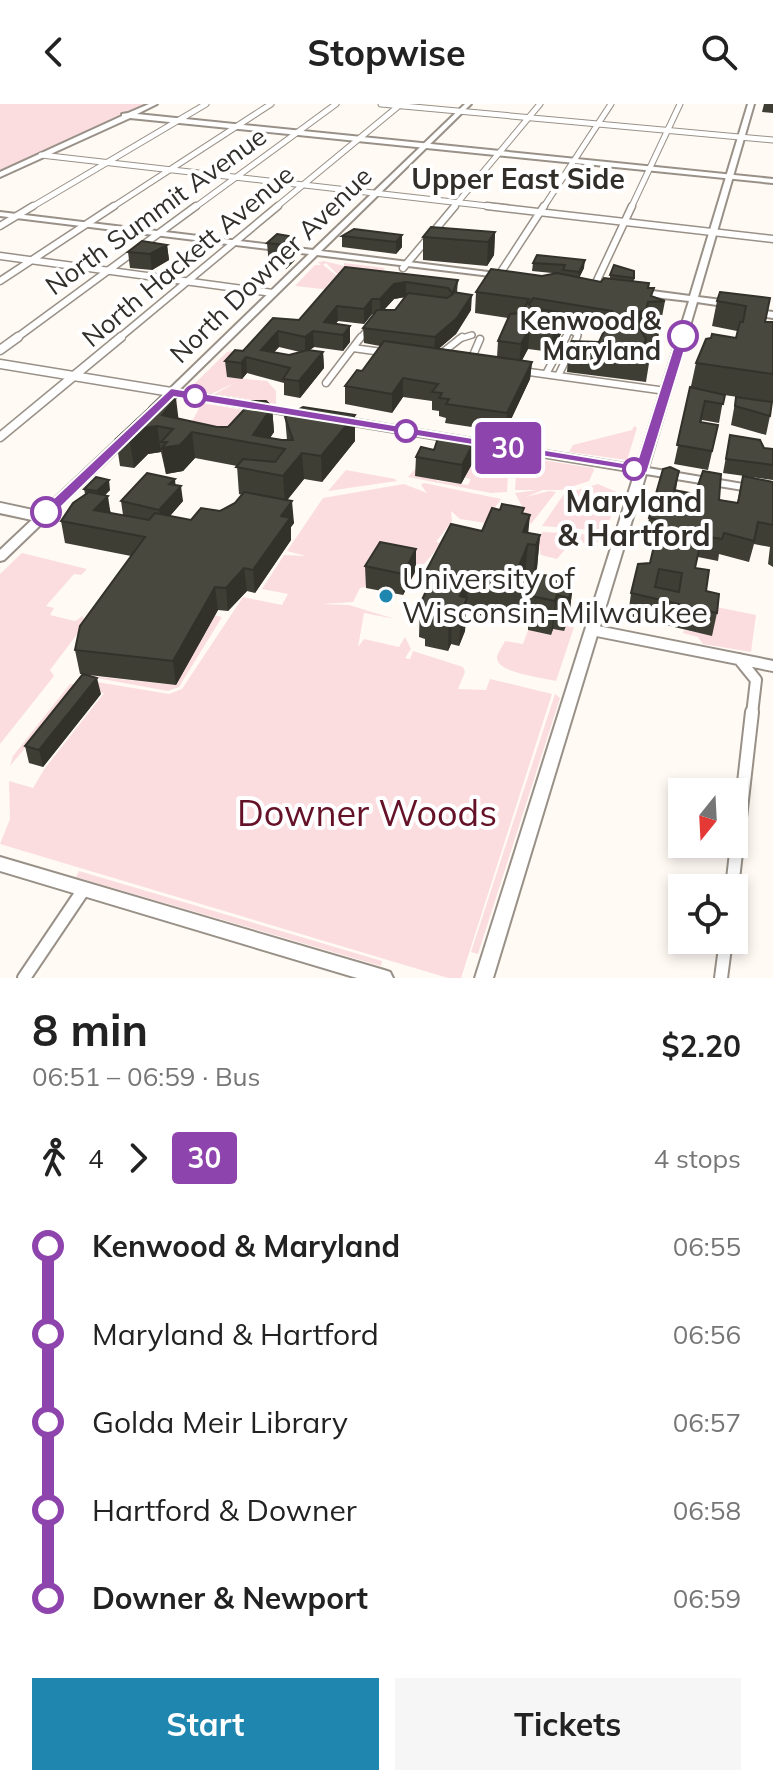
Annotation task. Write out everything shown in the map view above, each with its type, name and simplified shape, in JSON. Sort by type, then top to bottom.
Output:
[{"type":"main road","points":[[0,175],[124,115],[154,104]]},
{"type":"main road","points":[[124,115],[773,181]]},
{"type":"street","points":[[0,226],[206,104]]},
{"type":"street","points":[[0,281],[271,104]]},
{"type":"street","name":"North Summit Avenue","points":[[0,350],[336,104]]},
{"type":"street","points":[[381,104],[464,108]]},
{"type":"street","points":[[429,104],[773,138]]},
{"type":"street","points":[[405,265],[540,104]]},
{"type":"street","points":[[499,275],[611,104]]},
{"type":"street","points":[[594,290],[680,104]]},
{"type":"street","points":[[484,978],[694,302],[751,104]]},
{"type":"street","name":"North Hackett Avenue","points":[[0,437],[400,105]]},
{"type":"street","name":"North Downer Avenue","points":[[145,417],[464,108]]},
{"type":"street","points":[[41,155],[773,239]]},
{"type":"street","points":[[0,214],[518,280],[499,275],[405,265]]},
{"type":"street","points":[[0,256],[273,293]]},
{"type":"street","points":[[631,294],[773,312]]},
{"type":"street","points":[[326,383],[375,319]]},
{"type":"street","points":[[545,327],[570,330],[578,335],[558,376]]},
{"type":"street","points":[[546,374],[570,330]]},
{"type":"street","points":[[446,362],[434,361],[445,347],[463,336],[472,335]]},
{"type":"street","points":[[480,339],[468,366],[481,368]]},
{"type":"street","points":[[566,339],[590,342]]},
{"type":"street","points":[[353,348],[387,352]]},
{"type":"street","points":[[553,359],[578,363]]},
{"type":"street","points":[[0,364],[316,416]]},
{"type":"street","points":[[508,369],[666,391]]},
{"type":"street","points":[[328,418],[773,492]]},
{"type":"street","points":[[0,557],[134,428]]},
{"type":"street","points":[[0,508],[42,517]]},
{"type":"street","points":[[592,630],[773,666]]},
{"type":"street","points":[[734,874],[756,680],[739,659]]},
{"type":"street","points":[[0,864],[384,978]]},
{"type":"street","points":[[24,978],[84,889]]},
{"type":"street","points":[[721,978],[724,954]]},
{"type":"green space","points":[[0,104],[149,104],[0,172]]},
{"type":"green space","points":[[324,261],[344,266],[344,263],[385,268],[373,284],[344,281],[326,263],[323,265],[341,279],[327,284],[335,285],[331,290],[295,286],[315,265],[321,265],[318,262]]},
{"type":"green space","points":[[253,347],[227,377],[267,381],[276,391],[276,404],[215,394],[237,382],[211,394],[188,390],[227,352],[243,349],[248,352],[245,348]]},
{"type":"green space","points":[[202,403],[260,413],[231,432],[186,432]]},
{"type":"green space","points":[[634,426],[637,428],[627,460],[569,452],[573,445],[632,430]]},
{"type":"green space","points":[[441,443],[509,455],[507,492],[491,493],[408,477],[417,467],[438,481],[468,485],[471,479],[465,478],[469,468]]},
{"type":"green space","points":[[517,456],[594,470],[589,481],[561,490],[515,490]]},
{"type":"green space","points":[[346,470],[395,479],[397,481],[328,491]]},
{"type":"green space","name":"Downer Woods","points":[[424,483],[501,499],[485,523],[460,519],[451,511],[452,521],[436,542],[442,543],[412,578],[360,588],[353,602],[322,604],[349,605],[395,619],[364,613],[358,647],[364,639],[399,647],[405,637],[411,649],[405,658],[410,659],[413,651],[463,667],[465,672],[458,689],[486,690],[490,679],[552,694],[461,978],[448,978],[0,844],[10,819],[9,781],[33,788],[104,693],[76,687],[10,766],[13,756],[70,684],[76,684],[79,679],[169,694],[182,689],[243,597],[282,605],[288,594],[262,589],[284,555],[306,556],[287,551],[323,498],[404,484],[427,493],[421,485]]},
{"type":"green space","points":[[598,484],[619,493],[606,531],[542,526],[564,494]]},
{"type":"green space","points":[[545,489],[526,497],[556,492],[531,524],[515,493]]},
{"type":"green space","points":[[543,532],[600,535],[598,542],[570,544],[557,559],[541,555],[537,536]]},
{"type":"green space","points":[[22,553],[87,569],[81,575],[74,574],[46,606],[54,608],[50,615],[75,621],[83,616],[84,625],[50,670],[54,676],[0,744],[0,574]]},
{"type":"green space","points":[[707,605],[756,615],[751,652],[703,644],[698,637],[683,633],[684,630],[712,635]]},
{"type":"green space","points":[[214,615],[222,617],[179,687],[168,691],[80,675],[176,685]]},
{"type":"green space","points":[[567,624],[574,627],[556,681],[513,671],[499,663],[497,656],[505,641],[523,644],[528,630],[551,635],[553,629],[564,631]]},
{"type":"green space","points":[[555,694],[560,698],[478,954],[471,952]]},
{"type":"green space","points":[[79,871],[382,961],[381,966],[76,877]]},
{"type":"building","points":[[431,227],[495,232],[488,242],[423,237]]},
{"type":"building","points":[[354,229],[402,235],[396,242],[342,236]]},
{"type":"building","points":[[277,234],[294,237],[285,245],[267,243]]},
{"type":"building","points":[[142,241],[167,245],[150,254],[128,252]]},
{"type":"building","points":[[537,255],[585,260],[579,272],[563,270],[565,265],[533,263]]},
{"type":"building","points":[[614,265],[634,271],[634,278],[610,275]]},
{"type":"building","points":[[345,267],[458,280],[453,292],[472,295],[457,318],[435,337],[363,328],[377,310],[395,310],[408,293],[447,298],[453,294],[448,288],[406,282],[394,284],[380,299],[372,299],[364,309],[337,306],[324,322],[350,326],[343,335],[313,331],[305,337],[278,331],[261,350],[289,355],[308,350],[323,352],[299,381],[283,379],[290,368],[246,357],[241,363],[225,361],[235,350],[243,351],[273,318],[299,320]]},
{"type":"building","points":[[491,269],[542,276],[557,273],[601,282],[604,278],[649,283],[648,288],[654,288],[651,296],[665,301],[648,302],[646,310],[609,319],[612,311],[533,298],[529,304],[532,308],[563,313],[553,330],[530,327],[521,344],[498,341],[510,314],[522,313],[529,299],[476,292]]},
{"type":"building","points":[[720,292],[770,298],[765,322],[773,322],[773,374],[696,363],[706,339],[711,338],[712,334],[736,338],[740,322],[743,322],[746,306],[717,301]]},
{"type":"building","points":[[610,318],[660,325],[658,332],[640,329],[646,339],[642,350],[651,352],[650,356],[569,346],[572,341],[599,342]]},
{"type":"building","points":[[384,341],[532,362],[507,413],[446,404],[449,399],[439,398],[442,393],[432,392],[438,384],[403,378],[392,394],[345,386],[357,370],[362,371]]},
{"type":"building","points":[[690,387],[725,395],[723,404],[705,401],[700,422],[718,425],[712,451],[677,445]]},
{"type":"building","points":[[162,396],[176,398],[162,415],[217,427],[228,427],[252,401],[266,401],[272,407],[253,435],[282,440],[293,440],[285,417],[303,407],[355,415],[321,456],[302,453],[283,476],[236,467],[243,459],[275,462],[285,449],[192,432],[180,445],[162,448],[167,442],[161,442],[173,429],[157,426],[144,428],[130,442],[116,439]]},
{"type":"building","points":[[736,397],[772,402],[770,416],[735,406]]},
{"type":"building","points":[[730,435],[760,440],[764,448],[773,449],[773,465],[726,459]]},
{"type":"building","points":[[438,438],[473,444],[462,465],[416,457],[421,447],[434,450]]},
{"type":"building","points":[[670,467],[679,471],[674,490],[695,494],[703,471],[721,474],[719,500],[738,503],[743,476],[773,482],[773,525],[758,522],[754,541],[724,533],[722,539],[702,536],[695,568],[709,570],[706,591],[719,594],[717,613],[631,593],[638,564],[650,563],[660,520],[649,518],[663,469]],"holes":[[[659,569],[682,573],[679,592],[655,587]]]},
{"type":"building","points":[[147,473],[175,479],[169,484],[181,486],[159,510],[121,501]]},
{"type":"building","points":[[96,477],[109,480],[97,491],[84,489]]},
{"type":"building","points":[[89,492],[108,496],[94,510],[149,520],[155,513],[191,520],[201,508],[220,511],[235,503],[244,492],[292,501],[281,516],[290,518],[253,570],[244,568],[226,588],[215,587],[173,661],[75,650],[80,626],[145,537],[61,521],[73,503]]},
{"type":"building","points":[[502,504],[524,508],[522,513],[530,515],[523,532],[540,535],[536,545],[528,544],[516,573],[565,577],[564,582],[573,584],[569,598],[557,595],[555,601],[531,596],[533,590],[468,580],[460,596],[467,598],[461,612],[452,610],[449,617],[426,613],[429,606],[420,604],[427,589],[436,591],[444,575],[426,571],[451,524],[482,531],[492,508],[500,510]]},
{"type":"building","points":[[380,542],[416,549],[403,574],[365,566]]},
{"type":"building","points":[[83,674],[97,678],[39,750],[25,746]]},
{"type":"bus line","name":"30","points":[[46,512],[171,392],[642,470],[683,336]]},
{"type":"place","name":"Kenwood & Maryland","points":[[683,336]]},
{"type":"place","name":"Maryland & Hartford","points":[[634,469]]},
{"type":"place","name":"University of Wisconsin-Milwaukee","points":[[386,596]]},
{"type":"district","name":"Upper East Side","points":[[518,179]]}]
